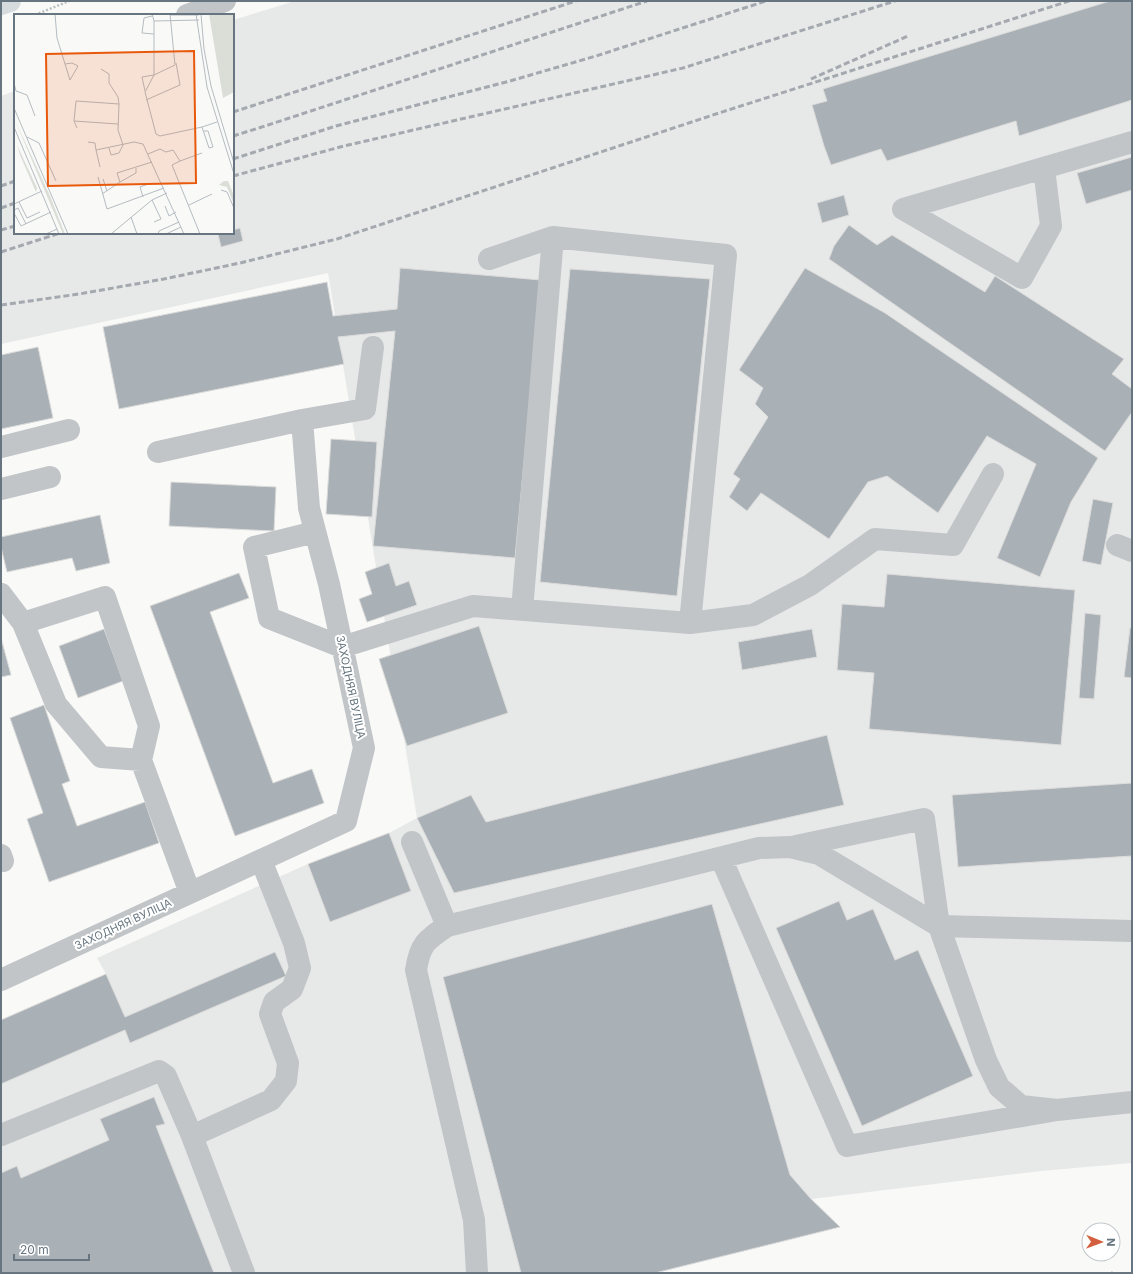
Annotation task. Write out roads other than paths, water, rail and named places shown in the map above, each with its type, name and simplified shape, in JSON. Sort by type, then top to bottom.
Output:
[{"type":"main road","points":[[1,4],[10,1]]},
{"type":"street","points":[[190,14],[225,1]]},
{"type":"street","points":[[1044,168],[1051,226],[1022,278],[904,209],[1132,142]]},
{"type":"street","points":[[522,610],[553,237]]},
{"type":"street","points":[[489,259],[553,237],[726,255],[690,623]]},
{"type":"street","points":[[158,452],[302,420],[365,409],[373,347]]},
{"type":"street","name":"ЗАХОДНЯЯ ВУЛІЦА","points":[[1,980],[346,821],[364,748],[329,584],[309,508],[302,420]]},
{"type":"street","points":[[1,447],[69,430]]},
{"type":"street","points":[[315,532],[254,547],[268,618],[342,647],[472,606],[690,623],[754,615],[810,585],[875,539],[953,545],[993,474]]},
{"type":"street","points":[[1,489],[50,477]]},
{"type":"street","points":[[1,594],[23,622],[56,704],[101,757],[141,760]]},
{"type":"street","points":[[23,622],[105,597],[149,726],[141,760],[190,893]]},
{"type":"street","points":[[477,1273],[474,1220],[416,970],[418,954],[429,938],[447,926],[759,848],[790,847],[924,819],[939,926],[986,1060],[999,1087],[1021,1106],[1057,1110]]},
{"type":"street","points":[[412,842],[447,926]]},
{"type":"street","points":[[790,847],[819,854],[939,926],[1132,931]]},
{"type":"street","points":[[721,858],[847,1146],[1057,1110],[1132,1102]]},
{"type":"street","points":[[192,1136],[271,1100],[286,1081],[288,1063],[270,1014],[274,1002],[292,988],[300,968],[294,943],[261,860]]},
{"type":"street","points":[[1,1135],[159,1071],[166,1076],[192,1136],[244,1273]]},
{"type":"railway","points":[[234,112],[576,1]]},
{"type":"railway","points":[[234,136],[647,1]]},
{"type":"railway","points":[[234,159],[336,126],[510,81],[596,56],[766,1]]},
{"type":"railway","points":[[234,176],[344,146],[683,68],[895,1]]},
{"type":"railway","points":[[1,305],[79,294],[164,279],[240,263],[337,239],[719,113],[1069,1]]},
{"type":"railway","points":[[811,79],[908,36]]},
{"type":"railway","points":[[1,186],[14,181]]},
{"type":"railway","points":[[1,208],[14,203]]},
{"type":"railway","points":[[1,230],[14,226]]},
{"type":"railway","points":[[1,252],[57,234]]}]
